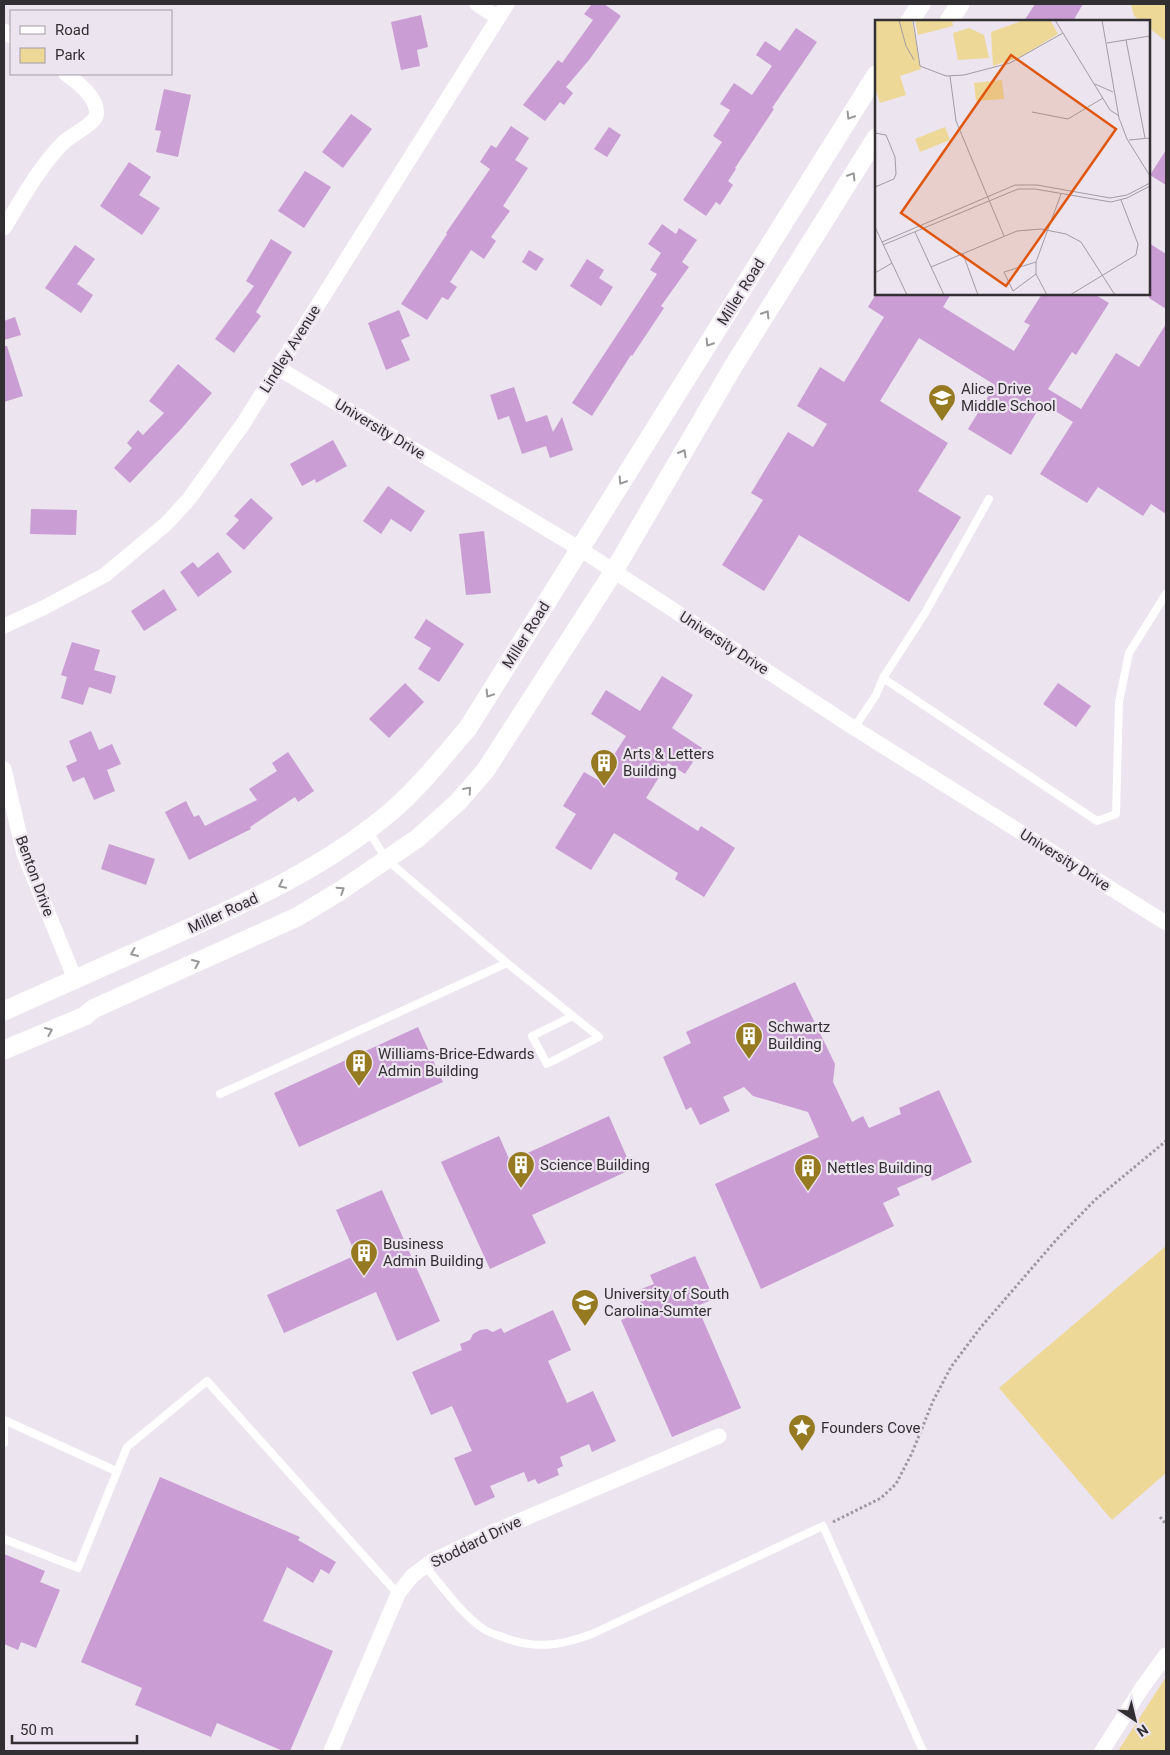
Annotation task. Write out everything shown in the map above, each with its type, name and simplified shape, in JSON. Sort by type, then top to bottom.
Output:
[{"type":"street","points":[[477,4],[498,18]]},
{"type":"street","name":"Lindley Avenue","points":[[4,626],[43,608],[105,575],[166,524],[189,499],[210,472],[278,368],[507,4]]},
{"type":"street","points":[[911,20],[921,4]]},
{"type":"street","points":[[950,20],[960,4]]},
{"type":"street","points":[[4,228],[53,153],[66,140],[92,123],[96,116],[95,105],[90,97],[74,79],[68,75]]},
{"type":"street","name":"Miller Road","points":[[4,1011],[240,906],[293,880],[368,830],[416,788],[468,728],[875,77]]},
{"type":"street","points":[[4,1050],[85,1016],[94,1009],[296,917],[340,891],[418,838],[458,802],[485,770],[614,571],[734,365],[875,140]]},
{"type":"street","name":"University Drive","points":[[278,368],[580,549],[854,728],[1166,923]]},
{"type":"street","name":"Benton Drive","points":[[4,769],[24,854],[75,979]]},
{"type":"street","name":"Stoddard Drive","points":[[331,1751],[398,1594],[412,1576],[432,1561],[492,1532],[719,1436]]},
{"type":"street","points":[[1102,1751],[1142,1688],[1166,1655]]},
{"type":"lane","points":[[854,728],[876,695],[883,678],[925,613],[989,499]]},
{"type":"lane","points":[[883,678],[1097,820],[1116,814],[1119,702],[1129,653],[1166,594]]},
{"type":"lane","points":[[368,830],[386,859],[506,962],[573,1016],[599,1037],[547,1064],[532,1036],[573,1016]]},
{"type":"lane","points":[[220,1094],[506,962]]},
{"type":"lane","points":[[4,1539],[78,1568],[127,1447],[207,1381],[398,1594]]},
{"type":"lane","points":[[4,1420],[116,1471]]},
{"type":"lane","points":[[4,1427],[4,1443]]},
{"type":"lane","points":[[426,1566],[483,1630],[508,1640],[539,1646],[569,1642],[592,1634],[823,1526],[923,1751]]},
{"type":"path","points":[[823,1526],[881,1498],[896,1484],[912,1454],[933,1401],[951,1367],[970,1340],[1057,1239],[1096,1199],[1166,1141]]},
{"type":"path","points":[[1160,1517],[1166,1524]]},
{"type":"green space","points":[[1131,4],[1166,4],[1166,41],[1150,29],[1150,20],[1140,20],[1134,16]]},
{"type":"green space","points":[[1166,1246],[1166,1473],[1112,1520],[999,1388]]},
{"type":"green space","points":[[1166,1677],[1166,1751],[1118,1751]]},
{"type":"building","points":[[592,4],[604,4],[621,16],[589,60],[566,87],[573,93],[564,105],[560,102],[545,121],[523,105],[558,60],[562,63],[593,20],[584,14]]},
{"type":"building","points":[[1035,4],[1083,4],[1074,20],[1025,20]]},
{"type":"building","points":[[421,15],[428,47],[417,50],[420,66],[401,70],[391,22]]},
{"type":"building","points":[[796,28],[817,42],[772,108],[774,109],[735,168],[728,181],[733,185],[720,205],[716,202],[706,216],[683,200],[722,142],[713,136],[730,110],[720,104],[734,83],[752,95],[772,66],[756,55],[765,41],[780,51]]},
{"type":"building","points":[[164,89],[191,95],[178,157],[156,152],[161,131],[155,130]]},
{"type":"building","points":[[351,114],[372,129],[343,168],[322,152]]},
{"type":"building","points":[[511,126],[529,138],[515,160],[528,168],[503,206],[510,211],[491,237],[496,241],[484,259],[471,250],[450,282],[457,287],[448,300],[442,297],[427,320],[401,304],[446,233],[490,169],[480,162],[491,145],[496,148]]},
{"type":"building","points":[[609,127],[621,135],[607,157],[594,149]]},
{"type":"building","points":[[1166,150],[1166,185],[1150,175]]},
{"type":"building","points":[[129,162],[151,177],[139,195],[160,208],[142,235],[100,206]]},
{"type":"building","points":[[305,171],[331,187],[304,228],[278,211]]},
{"type":"building","points":[[662,224],[676,234],[679,228],[697,240],[682,262],[689,267],[661,306],[664,308],[592,416],[572,403],[657,274],[650,270],[661,253],[648,244]]},
{"type":"building","points":[[271,239],[292,252],[256,312],[261,316],[234,353],[215,339],[254,286],[246,281]]},
{"type":"building","points":[[1150,244],[1166,254],[1166,309],[1149,298]]},
{"type":"building","points":[[75,245],[95,259],[77,284],[93,295],[81,313],[45,288]]},
{"type":"building","points":[[529,250],[544,259],[536,271],[522,262]]},
{"type":"building","points":[[587,259],[604,270],[599,278],[613,287],[601,306],[570,286]]},
{"type":"building","name":"Alice Drive Middle School","points":[[875,295],[950,295],[943,307],[1014,351],[1030,325],[1024,322],[1041,295],[1096,295],[1109,303],[1076,355],[1072,352],[1048,389],[1081,409],[1116,353],[1139,367],[1166,324],[1166,514],[1151,504],[1143,516],[1098,487],[1087,503],[1040,474],[1073,422],[1042,403],[1011,455],[968,429],[995,385],[919,338],[880,401],[948,443],[918,491],[961,517],[909,602],[799,535],[764,591],[722,565],[763,500],[751,493],[788,432],[813,447],[827,424],[797,406],[820,367],[844,382],[884,317],[868,307]]},
{"type":"building","points":[[399,310],[410,336],[401,340],[410,360],[386,370],[368,323]]},
{"type":"building","points":[[15,317],[21,335],[4,340],[4,321]]},
{"type":"building","points":[[4,346],[7,346],[23,396],[4,402]]},
{"type":"building","points":[[178,364],[212,393],[130,483],[114,468],[132,448],[127,443],[138,430],[143,435],[164,413],[149,401]]},
{"type":"building","points":[[514,387],[526,422],[547,415],[553,432],[562,417],[573,450],[550,458],[546,446],[522,454],[509,416],[498,420],[490,395]]},
{"type":"building","points":[[333,440],[347,466],[316,483],[315,479],[302,486],[290,464]]},
{"type":"building","points":[[388,486],[425,511],[411,532],[391,519],[381,534],[363,521]]},
{"type":"building","points":[[251,498],[273,518],[244,550],[226,534],[239,520],[234,516]]},
{"type":"building","points":[[31,509],[77,510],[76,535],[30,534]]},
{"type":"building","points":[[484,531],[491,593],[466,595],[459,534]]},
{"type":"building","points":[[218,552],[232,572],[198,597],[180,572],[193,562],[198,568]]},
{"type":"building","points":[[164,589],[177,610],[144,631],[131,611]]},
{"type":"building","points":[[426,619],[464,644],[439,682],[418,669],[431,648],[414,638]]},
{"type":"building","points":[[72,642],[100,650],[94,670],[116,676],[111,694],[89,687],[83,705],[61,698],[67,677],[61,675]]},
{"type":"building","name":"Arts & Letters Building","points":[[662,676],[693,695],[672,728],[702,748],[685,774],[668,763],[646,798],[698,831],[701,826],[735,848],[704,897],[675,879],[678,873],[614,833],[591,870],[555,848],[576,814],[563,806],[584,772],[598,780],[626,736],[591,714],[606,690],[640,711]]},
{"type":"building","points":[[405,683],[424,702],[389,738],[369,719]]},
{"type":"building","points":[[1058,683],[1091,706],[1076,727],[1043,704]]},
{"type":"building","points":[[91,731],[99,750],[112,744],[121,764],[107,770],[115,791],[94,800],[84,777],[73,782],[66,766],[77,761],[69,741]]},
{"type":"building","points":[[288,752],[314,791],[298,802],[295,797],[250,827],[251,829],[189,860],[165,812],[186,801],[194,817],[199,815],[205,826],[257,800],[249,789],[277,771],[272,763]]},
{"type":"building","points":[[109,844],[155,859],[146,885],[101,869]]},
{"type":"building","name":"Nettles Building","points":[[795,982],[835,1064],[833,1082],[852,1122],[863,1116],[869,1128],[901,1114],[899,1108],[939,1090],[972,1162],[932,1181],[929,1174],[897,1188],[900,1195],[883,1203],[894,1226],[761,1289],[715,1184],[819,1137],[808,1112],[753,1096],[744,1087],[723,1097],[730,1111],[700,1125],[691,1107],[686,1110],[663,1057],[691,1043],[686,1032]]},
{"type":"building","name":"Williams-Brice-Edwards Admin Building","points":[[418,1027],[443,1082],[299,1147],[274,1093]]},
{"type":"building","name":"Science Building","points":[[609,1116],[632,1169],[532,1215],[546,1243],[490,1269],[441,1162],[499,1136],[510,1161]]},
{"type":"building","name":"Business Admin Building","points":[[382,1190],[440,1321],[397,1341],[376,1292],[284,1333],[267,1295],[356,1255],[336,1210]]},
{"type":"building","points":[[695,1256],[714,1299],[697,1306],[741,1408],[672,1437],[621,1320],[644,1310],[636,1291],[654,1284],[650,1275]]},
{"type":"building","points":[[553,1310],[571,1350],[548,1361],[567,1403],[593,1391],[616,1441],[592,1452],[589,1444],[560,1457],[563,1466],[557,1469],[559,1475],[538,1484],[535,1479],[528,1482],[524,1472],[490,1486],[495,1497],[475,1506],[454,1458],[472,1451],[452,1406],[431,1415],[412,1372],[462,1350],[460,1344],[470,1340],[473,1334],[480,1330],[487,1329],[493,1332],[501,1328],[504,1333]]},
{"type":"building","points":[[160,1477],[300,1537],[298,1540],[336,1562],[329,1574],[321,1569],[313,1583],[287,1567],[263,1621],[333,1651],[290,1751],[283,1751],[217,1723],[211,1737],[135,1705],[142,1688],[81,1662]]},
{"type":"building","points":[[4,1554],[45,1571],[40,1582],[60,1590],[36,1648],[21,1642],[18,1650],[4,1644]]},
{"type":"place","name":"Alice Drive Middle School","points":[[942,422]]},
{"type":"place","name":"Arts & Letters Building","points":[[604,787]]},
{"type":"place","name":"Schwartz Building","points":[[749,1060]]},
{"type":"place","name":"Williams-Brice-Edwards Admin Building","points":[[359,1087]]},
{"type":"place","name":"Science Building","points":[[521,1189]]},
{"type":"place","name":"Nettles Building","points":[[808,1192]]},
{"type":"place","name":"Business Admin Building","points":[[364,1277]]},
{"type":"place","name":"University of South Carolina-Sumter","points":[[585,1327]]},
{"type":"place","name":"Founders Cove","points":[[802,1452]]}]
